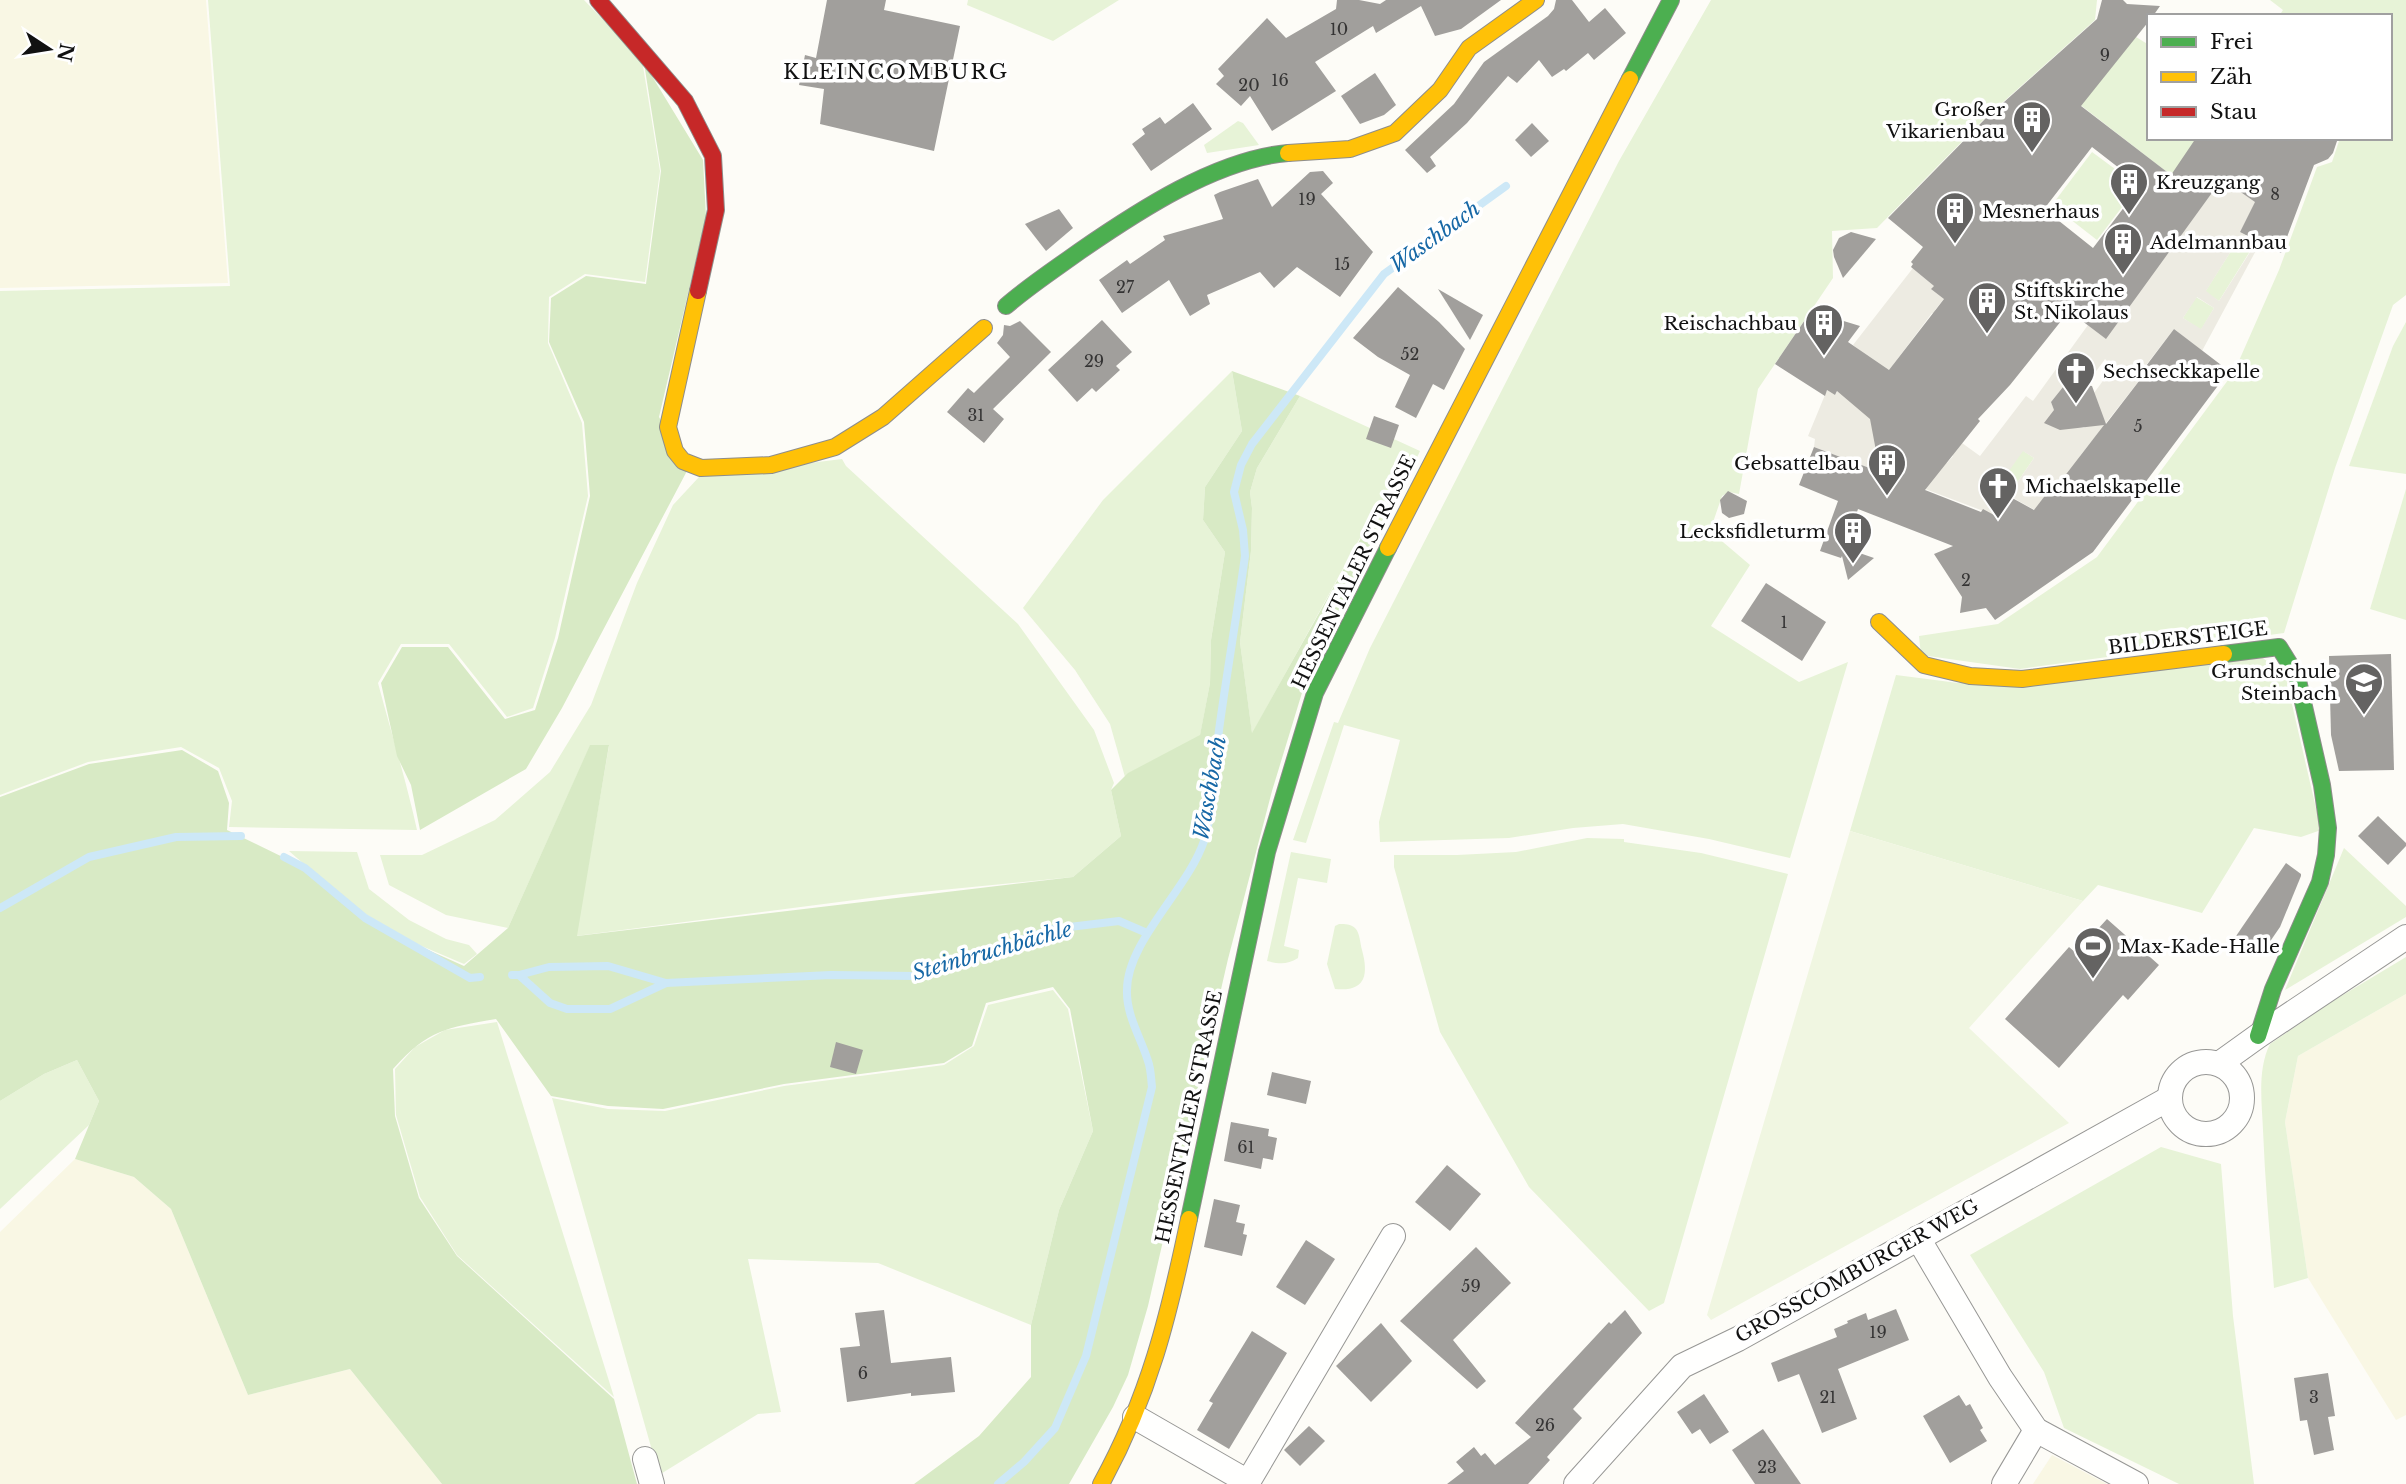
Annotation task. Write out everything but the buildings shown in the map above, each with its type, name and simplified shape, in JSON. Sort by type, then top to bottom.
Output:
[{"type":"street","points":[[598,0],[685,101],[713,156],[716,210],[668,427],[674,451],[683,461],[701,468],[771,465],[835,447],[883,417],[984,327]]},
{"type":"street","points":[[1006,306],[1027,288],[1124,220],[1212,173],[1266,155],[1350,149],[1395,133],[1440,90],[1469,48],[1536,0]]},
{"type":"street","name":"HESSENTALER STRASSE","points":[[1101,1484],[1135,1417],[1154,1369],[1169,1313],[1267,852],[1315,694],[1447,430],[1671,0]]},
{"type":"street","name":"BILDERSTEIGE","points":[[1879,622],[1924,665],[1970,676],[2022,679],[2279,647],[2297,676],[2322,785],[2328,828],[2320,882],[2273,989],[2258,1035]]},
{"type":"street","points":[[2219,1064],[2406,937]]},
{"type":"street","points":[[2196,1063],[2219,1064],[2236,1077],[2242,1098],[2236,1118],[2228,1127],[2207,1134],[2185,1127],[2177,1119],[2170,1098],[2172,1086],[2186,1068],[2196,1063]]},
{"type":"street","name":"GROSSCOMBURGER WEG","points":[[1576,1484],[1682,1366],[1738,1339],[2170,1098]]},
{"type":"street","points":[[1135,1417],[1248,1482],[1393,1236]]},
{"type":"street","points":[[1918,1238],[2000,1377],[2036,1430],[2136,1484]]},
{"type":"street","points":[[2004,1484],[2036,1430]]},
{"type":"street","points":[[645,1459],[652,1484]]},
{"type":"shaded area","points":[[0,0],[206,0],[228,283],[0,288]]},
{"type":"shaded area","points":[[2281,153],[2240,232],[2260,243],[2202,351],[2174,329],[2143,369],[2146,372],[2080,456],[2084,460],[2035,510],[2006,494],[1994,515],[1814,447],[1815,439],[1808,436],[1827,390],[1835,395],[1863,353],[1853,345],[1913,268],[1934,286],[1932,289],[1947,295],[1935,310],[1938,317],[1932,313],[1893,365],[1940,457],[1947,463],[1953,456],[1949,452],[1962,443],[1980,456],[2026,396],[2033,401],[2088,325],[2105,338],[2222,179],[2229,184]],"holes":[[[2238,240],[2252,249],[2219,301],[2206,291]],[[2197,297],[2214,308],[2201,329],[2183,318]],[[2105,359],[2113,367],[2094,393],[2100,408],[2084,428],[2060,424],[2051,402],[2067,382],[2086,385]],[[2023,451],[2034,458],[2010,493],[1999,485]]]},
{"type":"shaded area","points":[[2406,994],[2406,1415],[2396,1420],[2308,1278],[2285,1122],[2298,1056]]},
{"type":"shaded area","points":[[75,1159],[134,1177],[171,1209],[248,1395],[350,1369],[442,1484],[0,1484],[0,1232]]},
{"type":"shaded area","points":[[2052,1455],[2107,1484],[2033,1484]]},
{"type":"green space","points":[[208,0],[584,0],[642,60],[660,171],[645,282],[585,274],[549,297],[548,343],[582,423],[588,496],[555,638],[533,708],[507,717],[449,644],[401,644],[378,683],[417,830],[229,827],[232,801],[219,768],[181,747],[88,762],[0,795],[0,291],[230,286]]},
{"type":"green space","points":[[968,0],[1119,0],[1053,41],[967,5]]},
{"type":"green space","points":[[1711,0],[2097,0],[2095,20],[1984,119],[1877,228],[1832,231],[1833,278],[1758,389],[1739,494],[1729,492],[1722,496],[1710,531],[1750,565],[1711,626],[1799,682],[1848,662],[1790,858],[1709,839],[1623,824],[1573,828],[1509,838],[1380,842],[1379,822],[1400,740],[1344,725],[1306,843],[1293,840],[1334,722],[1338,723],[1370,648],[1619,161]]},
{"type":"green space","points":[[2270,0],[2406,0],[2406,295],[2393,305],[2335,468],[2284,633],[2020,669],[1921,655],[1919,636],[1998,624],[2097,557],[2234,372],[2279,270],[2317,167],[2332,162],[2339,140],[2392,140],[2392,14],[2280,14],[2283,10]]},
{"type":"green space","points":[[2136,37],[2147,44],[2147,140],[2196,140],[2172,176],[2056,86]]},
{"type":"green space","points":[[644,63],[703,160],[706,217],[659,417],[688,469],[562,708],[526,769],[420,830],[411,785],[397,756],[381,683],[402,647],[448,647],[505,719],[535,710],[558,638],[590,496],[584,422],[549,342],[551,298],[586,276],[646,284],[661,171]]},
{"type":"green space","points":[[1238,121],[1243,123],[1259,145],[1207,153],[1204,145]]},
{"type":"green space","points":[[2092,152],[2138,186],[2097,240],[2052,205]]},
{"type":"green space","points":[[2238,240],[2252,248],[2219,301],[2205,292]]},
{"type":"green space","points":[[2196,297],[2214,308],[2201,330],[2183,318]]},
{"type":"green space","points":[[2406,322],[2406,474],[2349,466],[2393,346]]},
{"type":"green space","points":[[1232,371],[1242,431],[1205,487],[1203,520],[1225,552],[1211,640],[1210,683],[1200,736],[1125,777],[1110,724],[1075,670],[1023,608],[1103,500]]},
{"type":"green space","points":[[1232,371],[1300,396],[1257,468],[1250,492],[1251,551],[1240,642],[1252,733],[1361,538],[1377,545],[1312,660],[1272,791],[1228,959],[1148,1306],[1128,1375],[1069,1484],[914,1484],[979,1436],[1031,1377],[1031,1325],[1059,1210],[1093,1131],[1070,1009],[1053,987],[986,1003],[972,1046],[944,1063],[784,1084],[663,1109],[608,1106],[551,1096],[496,1019],[439,1032],[417,1046],[393,1069],[395,1116],[419,1198],[457,1256],[614,1399],[637,1484],[442,1484],[350,1369],[248,1395],[171,1209],[134,1177],[75,1159],[99,1101],[77,1060],[44,1074],[0,1101],[0,797],[89,764],[182,750],[218,771],[229,803],[227,830],[297,864],[397,936],[464,966],[508,928],[590,745],[609,745],[577,936],[1073,877],[1121,836],[1111,790],[1128,773],[1200,735],[1210,683],[1211,640],[1225,552],[1203,520],[1205,487],[1242,431]]},
{"type":"green space","points":[[1300,396],[1420,451],[1377,545],[1360,538],[1252,734],[1240,642],[1251,551],[1250,492],[1257,468]]},
{"type":"green space","points":[[2022,450],[2034,458],[2010,493],[1999,485]]},
{"type":"green space","points":[[842,459],[846,466],[1018,624],[1094,730],[1114,783],[1111,790],[1121,836],[1073,877],[901,894],[576,936],[609,746],[590,746],[508,928],[446,915],[389,885],[380,855],[422,855],[495,820],[550,772],[591,705],[637,583],[673,505],[699,477]]},
{"type":"green space","points":[[2406,489],[2406,620],[2370,609]]},
{"type":"green space","points":[[2260,656],[2285,674],[2321,830],[2301,837],[2254,828],[2202,913],[2098,885],[2083,901],[1850,831],[1896,675],[1958,683]]},
{"type":"green space","points":[[1850,831],[2083,901],[1969,1028],[2069,1123],[1711,1320],[1707,1315]]},
{"type":"green space","points":[[1587,838],[1624,839],[1624,842],[1701,853],[1788,874],[1664,1303],[1649,1311],[1529,1187],[1440,1032],[1394,867],[1394,855],[1516,852]]},
{"type":"green space","points":[[2344,848],[2406,906],[2406,917],[2285,990]]},
{"type":"green space","points":[[289,851],[357,852],[369,889],[409,920],[446,939],[469,945],[477,954],[464,964],[398,936],[345,900]]},
{"type":"green space","points":[[1291,852],[1331,859],[1327,883],[1298,878],[1284,946],[1299,950],[1298,958],[1287,963],[1275,963],[1267,961]]},
{"type":"green space","points":[[1339,924],[1353,927],[1360,938],[1364,975],[1359,985],[1353,988],[1335,989],[1327,964],[1335,926]]},
{"type":"green space","points":[[2406,957],[2406,994],[2298,1056],[2285,1122],[2308,1278],[2274,1288],[2261,1098],[2266,1054],[2270,1044],[2333,1001]]},
{"type":"green space","points":[[1053,990],[1068,1009],[1093,1131],[1059,1210],[1031,1325],[878,1263],[748,1259],[781,1412],[758,1414],[659,1475],[552,1098],[608,1109],[665,1111],[784,1086],[944,1065],[974,1046],[988,1005]]},
{"type":"green space","points":[[497,1022],[614,1397],[457,1255],[420,1197],[396,1115],[395,1069],[415,1047],[445,1030]]},
{"type":"green space","points":[[77,1060],[99,1101],[89,1125],[0,1209],[0,1101],[44,1074]]},
{"type":"green space","points":[[2161,1147],[2221,1164],[2233,1316],[2254,1484],[2179,1484],[2064,1428],[2044,1372],[1970,1255]]},
{"type":"waterway","name":"Waschbach","points":[[998,1484],[1024,1462],[1055,1428],[1086,1356],[1152,1087],[1149,1064],[1131,1017],[1127,990],[1137,953],[1196,859],[1208,827],[1219,730],[1245,556],[1243,530],[1234,492],[1241,465],[1252,444],[1384,274],[1506,186]]},
{"type":"waterway","name":"Steinbruchbächle","points":[[0,908],[89,857],[176,837],[241,836]]},
{"type":"waterway","name":"Steinbruchbächle","points":[[284,857],[305,868],[365,918],[470,978],[480,977]]},
{"type":"waterway","name":"Steinbruchbächle","points":[[512,975],[519,975],[550,1003],[567,1009],[610,1009],[666,983],[831,975],[916,976],[1053,929],[1119,921],[1147,933]]},
{"type":"waterway","name":"Steinbruchbächle","points":[[519,975],[549,967],[608,966],[666,983]]},
{"type":"traffic: fast","points":[[1630,79],[1671,0]]},
{"type":"traffic: fast","points":[[1006,306],[1103,236],[1179,189],[1234,165],[1288,153]]},
{"type":"traffic: fast","points":[[1189,1219],[1267,852],[1315,693],[1388,548]]},
{"type":"traffic: fast","points":[[2224,654],[2279,647],[2297,676],[2322,785],[2328,828],[2320,882],[2273,989],[2258,1036]]},
{"type":"traffic: slow","points":[[1288,153],[1350,149],[1395,133],[1440,90],[1469,48],[1536,0]]},
{"type":"traffic: slow","points":[[1388,548],[1630,79]]},
{"type":"traffic: slow","points":[[698,291],[668,427],[675,451],[683,461],[701,468],[771,465],[835,447],[883,417],[984,328]]},
{"type":"traffic: slow","points":[[1879,622],[1924,665],[1970,676],[2022,679],[2224,654]]},
{"type":"traffic: slow","points":[[1101,1484],[1118,1452],[1156,1355],[1189,1219]]},
{"type":"traffic: jam","points":[[598,0],[685,101],[713,156],[716,210],[698,291]]},
{"type":"place","name":"Großer Vikarienbau","points":[[2032,154]]},
{"type":"place","name":"Kreuzgang","points":[[2129,216]]},
{"type":"place","name":"Mesnerhaus","points":[[1955,245]]},
{"type":"place","name":"Adelmannbau","points":[[2123,276]]},
{"type":"place","name":"Stiftskirche St. Nikolaus","points":[[1987,335]]},
{"type":"place","name":"Reischachbau","points":[[1824,357]]},
{"type":"place","name":"Sechseckkapelle","points":[[2076,405]]},
{"type":"place","name":"Gebsattelbau","points":[[1887,497]]},
{"type":"place","name":"Michaelskapelle","points":[[1998,520]]},
{"type":"place","name":"Lecksfidleturm","points":[[1853,565]]},
{"type":"place","name":"Grundschule Steinbach","points":[[2364,716]]},
{"type":"place","name":"Max-Kade-Halle","points":[[2093,980]]},
{"type":"district","name":"KLEINCOMBURG","points":[[896,72]]}]
